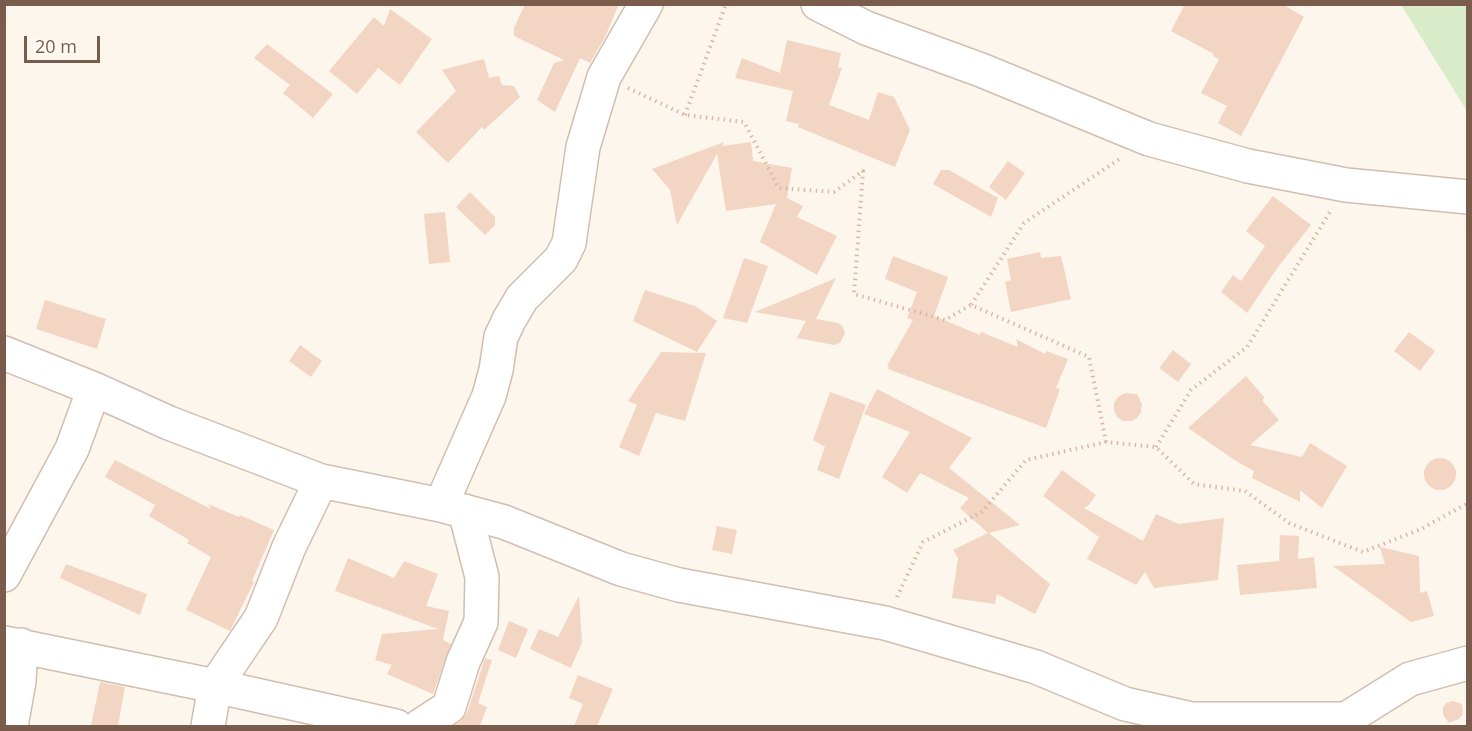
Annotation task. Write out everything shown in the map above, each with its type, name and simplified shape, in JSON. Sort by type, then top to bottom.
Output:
[{"type":"street","points":[[420,726],[449,707],[463,662],[481,622],[482,577],[453,508],[489,396],[501,337],[522,298],[561,259],[570,243],[583,147],[604,77],[646,4]]},
{"type":"street","points":[[818,4],[866,28],[981,70],[1149,139],[1248,166],[1346,185],[1467,197]]},
{"type":"street","points":[[4,353],[94,389],[188,431],[321,481],[453,508],[504,522],[621,569],[679,585],[885,623],[1036,667],[1125,704],[1192,719],[1346,719],[1410,679],[1467,663]]},
{"type":"street","points":[[4,575],[72,449],[94,389]]},
{"type":"street","points":[[208,726],[215,686],[261,618],[289,547],[321,481]]},
{"type":"street","points":[[11,726],[19,681],[13,644],[396,726]]},
{"type":"path","points":[[685,115],[726,4]]},
{"type":"path","points":[[604,77],[685,115],[744,122],[779,188],[834,192],[863,171],[855,294],[945,320],[971,305],[1024,223],[1149,139]]},
{"type":"path","points":[[1156,447],[1191,390],[1247,347],[1346,185]]},
{"type":"path","points":[[971,305],[1089,357],[1106,442]]},
{"type":"path","points":[[885,623],[923,542],[982,512],[1026,460],[1106,442],[1156,447],[1194,484],[1245,491],[1289,523],[1363,552],[1421,529],[1467,503]]},
{"type":"green space","points":[[1401,5],[1467,5],[1467,111]]},
{"type":"building","points":[[525,4],[619,4],[605,37],[590,63],[580,58],[555,112],[537,100],[554,63],[564,60],[514,36],[514,28]]},
{"type":"building","points":[[1185,4],[1282,4],[1304,17],[1241,136],[1218,123],[1227,106],[1201,93],[1219,59],[1171,31]]},
{"type":"building","points":[[390,9],[432,39],[400,85],[378,68],[357,94],[329,71],[374,17],[384,26]]},
{"type":"building","points":[[787,40],[841,53],[838,67],[842,68],[829,105],[869,120],[878,92],[894,97],[910,130],[895,167],[798,127],[799,124],[786,121],[793,91],[735,78],[742,58],[780,73]]},
{"type":"building","points":[[267,44],[333,94],[313,118],[283,93],[290,85],[254,58]]},
{"type":"building","points":[[484,59],[489,78],[499,76],[502,85],[514,86],[520,97],[484,130],[482,127],[448,163],[416,132],[456,91],[442,70]]},
{"type":"building","points":[[724,142],[722,146],[751,142],[753,161],[792,168],[787,198],[803,206],[797,217],[837,236],[817,275],[760,242],[776,204],[726,211],[717,154],[677,225],[670,190],[652,169]]},
{"type":"building","points":[[1008,161],[1025,173],[1006,200],[989,187]]},
{"type":"building","points":[[941,170],[949,170],[998,198],[991,217],[933,184]]},
{"type":"building","points":[[470,192],[495,217],[495,225],[485,235],[456,207]]},
{"type":"building","points":[[1273,196],[1311,225],[1278,267],[1247,313],[1221,292],[1233,275],[1241,281],[1265,246],[1246,231]]},
{"type":"building","points":[[445,212],[450,262],[429,264],[424,214]]},
{"type":"building","points":[[1040,252],[1041,258],[1061,256],[1071,299],[1011,312],[1005,282],[1011,280],[1007,259]]},
{"type":"building","points":[[893,256],[948,277],[934,316],[980,335],[981,332],[1018,347],[1016,339],[1045,354],[1046,351],[1068,359],[1056,388],[1060,389],[1046,428],[888,369],[887,366],[913,320],[907,318],[917,292],[885,279]]},
{"type":"building","points":[[744,258],[768,266],[747,323],[723,318]]},
{"type":"building","points":[[836,278],[816,319],[838,323],[843,327],[845,333],[840,343],[834,345],[797,338],[806,321],[755,312]]},
{"type":"building","points":[[645,290],[695,306],[717,321],[697,352],[633,321]]},
{"type":"building","points":[[45,300],[106,319],[97,349],[36,329]]},
{"type":"building","points":[[1409,332],[1435,351],[1420,371],[1394,351]]},
{"type":"building","points":[[300,345],[322,361],[311,377],[289,361]]},
{"type":"building","points":[[1173,350],[1191,364],[1178,382],[1159,368]]},
{"type":"building","points":[[661,352],[706,353],[685,421],[656,413],[639,456],[619,447],[637,405],[628,401]]},
{"type":"building","points":[[1246,376],[1265,398],[1262,400],[1279,420],[1250,445],[1302,457],[1310,443],[1347,466],[1322,508],[1300,490],[1300,502],[1252,478],[1254,471],[1188,428]]},
{"type":"building","points":[[877,389],[972,438],[949,468],[1020,525],[989,533],[1050,584],[1035,614],[997,594],[995,604],[952,598],[958,558],[953,550],[988,533],[960,508],[969,498],[920,473],[907,493],[882,477],[910,432],[864,414]]},
{"type":"building","points":[[830,392],[866,405],[839,479],[817,470],[825,447],[813,440]]},
{"type":"building","points":[[1125,393],[1137,394],[1142,404],[1141,412],[1131,421],[1123,421],[1117,417],[1114,410],[1114,403]]},
{"type":"building","points":[[1440,458],[1452,462],[1456,474],[1452,486],[1440,490],[1428,486],[1424,474],[1428,462]]},
{"type":"building","points":[[115,460],[211,509],[208,504],[274,530],[252,581],[254,582],[230,631],[186,610],[211,557],[187,543],[189,540],[149,516],[155,505],[105,477]]},
{"type":"building","points":[[1062,470],[1096,495],[1084,508],[1143,541],[1156,514],[1179,524],[1224,518],[1218,580],[1154,588],[1145,572],[1136,585],[1087,559],[1099,537],[1043,496]]},
{"type":"building","points":[[717,526],[737,530],[732,554],[712,550]]},
{"type":"building","points":[[1280,535],[1299,536],[1298,559],[1314,557],[1317,588],[1240,595],[1237,565],[1279,561]]},
{"type":"building","points":[[1380,547],[1419,556],[1420,593],[1427,591],[1434,616],[1411,622],[1333,566],[1385,564]]},
{"type":"building","points":[[348,558],[394,578],[404,561],[438,574],[426,606],[449,611],[443,640],[451,644],[433,694],[387,674],[392,665],[375,660],[382,634],[438,629],[335,591]]},
{"type":"building","points":[[66,564],[147,594],[140,615],[60,578]]},
{"type":"building","points":[[579,596],[582,642],[571,668],[530,649],[539,629],[558,637]]},
{"type":"building","points":[[509,621],[528,629],[516,658],[498,650]]},
{"type":"building","points":[[485,658],[492,660],[478,703],[487,707],[480,726],[453,726],[460,722],[467,713]]},
{"type":"building","points":[[578,675],[613,689],[597,726],[574,726],[583,704],[569,698]]},
{"type":"building","points":[[100,682],[125,687],[118,726],[91,726]]},
{"type":"building","points":[[1453,701],[1462,704],[1463,714],[1459,719],[1449,723],[1443,715],[1443,708],[1446,703]]}]
